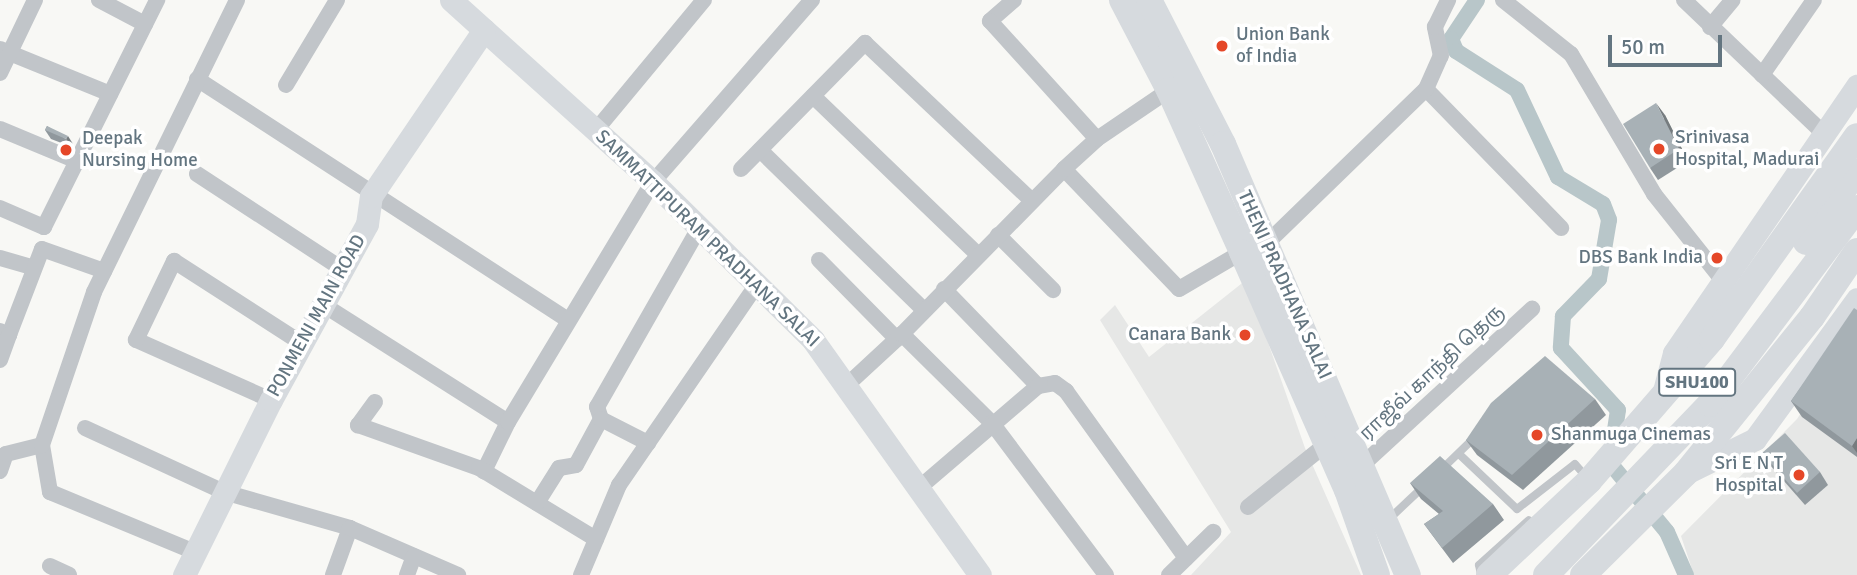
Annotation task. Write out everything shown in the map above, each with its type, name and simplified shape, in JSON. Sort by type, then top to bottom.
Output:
[{"type":"main road","name":"THENI PRADHANA SALAI","points":[[1122,0],[1254,248],[1318,358],[1360,467],[1408,575]]},
{"type":"main road","name":"THENI PRADHANA SALAI","points":[[1149,0],[1223,144],[1254,248],[1325,445],[1347,490],[1377,575]]},
{"type":"main road","points":[[1489,575],[1563,498],[1589,481],[1606,458],[1663,395],[1769,264],[1857,136]]},
{"type":"main road","name":"SHU100","points":[[1515,575],[1596,497],[1694,386],[1857,171]]},
{"type":"main road","name":"SHU100","points":[[1546,575],[1710,404],[1857,208]]},
{"type":"main road","points":[[1583,575],[1678,481],[1812,317],[1857,251]]},
{"type":"street","points":[[0,73],[5,51],[35,0]]},
{"type":"street","points":[[99,0],[145,24]]},
{"type":"street","points":[[0,208],[44,227],[157,0]]},
{"type":"street","points":[[195,552],[50,492],[42,445],[104,271],[237,0]]},
{"type":"street","points":[[286,85],[337,0]]},
{"type":"street","name":"SAMMATTIPURAM PRADHANA SALAI","points":[[452,0],[653,182],[813,340],[980,575]]},
{"type":"street","points":[[596,130],[704,0]]},
{"type":"street","points":[[484,471],[567,319],[653,182],[812,0]]},
{"type":"street","points":[[1014,0],[990,22],[1097,139]]},
{"type":"street","points":[[1064,169],[1179,289],[1254,248],[1426,89],[1441,56],[1435,27],[1448,0]]},
{"type":"street","points":[[1503,0],[1570,54],[1654,194],[1724,282]]},
{"type":"street","points":[[1684,0],[1824,134]]},
{"type":"street","points":[[1710,27],[1733,0]]},
{"type":"street","points":[[1762,75],[1814,0]]},
{"type":"street","name":"PONMENI MAIN ROAD","points":[[184,575],[271,400],[366,224],[372,196],[484,30]]},
{"type":"street","points":[[741,169],[865,43],[1032,201]]},
{"type":"street","points":[[5,51],[110,94]]},
{"type":"street","points":[[197,79],[372,196],[567,319]]},
{"type":"street","points":[[1663,395],[1674,353],[1857,86]]},
{"type":"street","points":[[1426,89],[1561,229]]},
{"type":"street","points":[[846,384],[900,337],[923,309],[1064,169],[1097,139],[1169,90]]},
{"type":"street","points":[[813,96],[978,255]]},
{"type":"street","points":[[0,129],[77,161]]},
{"type":"street","points":[[760,150],[923,309]]},
{"type":"street","points":[[197,174],[342,270]]},
{"type":"street","points":[[648,443],[601,419],[597,407],[699,228]]},
{"type":"street","points":[[998,235],[1053,290]]},
{"type":"street","points":[[0,360],[4,333],[42,248],[104,271]]},
{"type":"street","points":[[0,257],[34,268]]},
{"type":"street","points":[[819,260],[992,423],[1106,575]]},
{"type":"street","points":[[271,400],[136,341],[174,261],[301,343]]},
{"type":"street","points":[[581,575],[619,485],[757,284]]},
{"type":"street","points":[[944,289],[1038,386]]},
{"type":"street","points":[[1678,481],[1755,439],[1857,299]]},
{"type":"street","points":[[322,304],[509,422]]},
{"type":"street","name":"ராஜீவ் காந்தி தெரு","points":[[1360,467],[1532,309]]},
{"type":"street","points":[[919,488],[1038,386],[1055,383],[1066,391],[1186,558]]},
{"type":"street","points":[[375,402],[358,425],[484,471],[596,539]]},
{"type":"street","points":[[537,503],[559,468],[576,465],[601,419]]},
{"type":"street","points":[[85,428],[224,492],[350,528],[458,575]]},
{"type":"street","points":[[0,471],[6,454],[42,445]]},
{"type":"street","points":[[1248,507],[1325,445]]},
{"type":"street","points":[[332,575],[350,528]]},
{"type":"street","points":[[1169,575],[1213,532]]},
{"type":"street","points":[[407,575],[414,556]]},
{"type":"street","points":[[50,566],[69,575]]},
{"type":"lane","points":[[1384,523],[1486,426]]},
{"type":"lane","points":[[1459,454],[1517,509],[1575,464],[1589,481]]},
{"type":"lane","points":[[1481,575],[1479,565],[1536,513]]},
{"type":"shaded area","points":[[1246,280],[1305,448],[1361,575],[1191,575],[1231,532],[1100,320],[1115,305],[1149,357]]},
{"type":"shaded area","points":[[1857,328],[1857,575],[1694,575],[1681,536],[1797,419]]},
{"type":"building","name":"Srinivasa Hospital, Madurai","points":[[1656,103],[1679,149],[1650,168],[1623,124]]},
{"type":"building","points":[[47,126],[68,136],[66,139],[45,130]]},
{"type":"building","points":[[1854,308],[1857,310],[1857,438],[1852,446],[1791,401]]},
{"type":"building","name":"Shanmuga Cinemas","points":[[1545,356],[1595,399],[1512,475],[1466,440],[1491,403]]},
{"type":"building","name":"Sri E N T Hospital","points":[[1785,433],[1820,472],[1797,493],[1762,453]]},
{"type":"building","points":[[1440,456],[1493,504],[1442,548],[1424,524],[1443,511],[1410,483]]},
{"type":"waterway","points":[[1477,0],[1451,39],[1456,51],[1517,90],[1558,177],[1603,204],[1609,220],[1599,279],[1563,316],[1561,348],[1618,410],[1610,463],[1667,532],[1686,575]]},
{"type":"place","name":"Union Bank of India","points":[[1222,46]]},
{"type":"place","name":"Srinivasa Hospital, Madurai","points":[[1659,149]]},
{"type":"place","name":"Deepak Nursing Home","points":[[66,150]]},
{"type":"place","name":"DBS Bank India","points":[[1717,258]]},
{"type":"place","name":"Canara Bank","points":[[1245,335]]},
{"type":"place","name":"Shanmuga Cinemas","points":[[1537,435]]},
{"type":"place","name":"Sri E N T Hospital","points":[[1799,475]]}]
